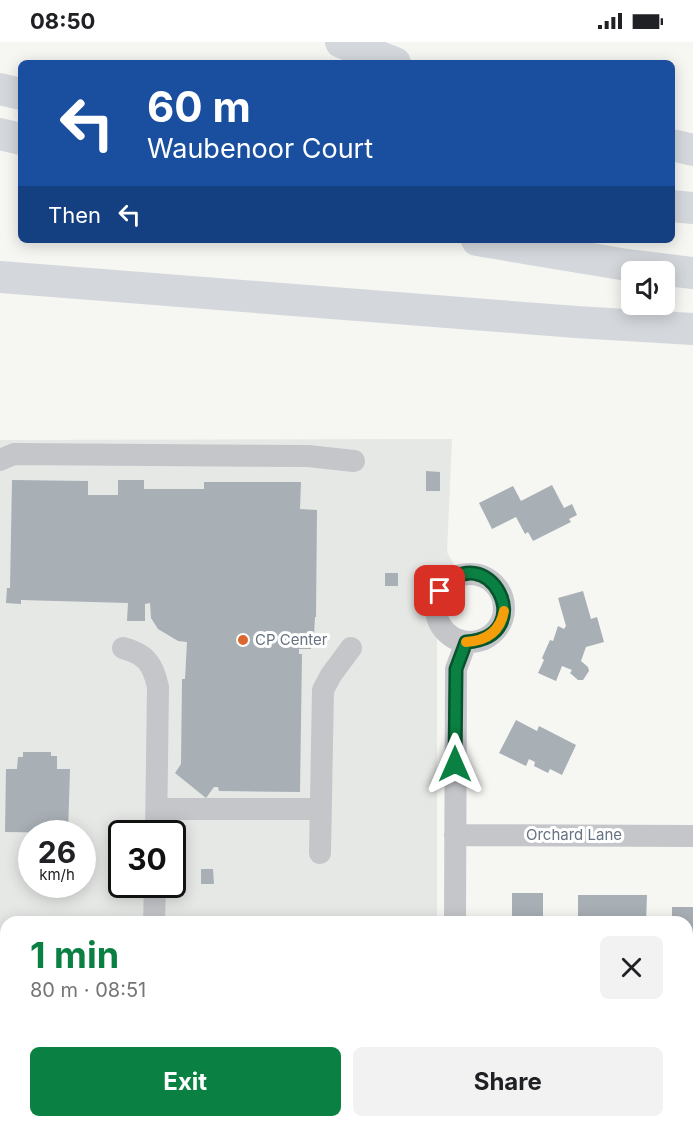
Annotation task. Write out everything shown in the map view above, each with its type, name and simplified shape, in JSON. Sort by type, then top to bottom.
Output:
[{"type":"highway","points":[[341,42],[387,60]]},
{"type":"highway","points":[[0,89],[18,93]]},
{"type":"highway","points":[[0,134],[18,138]]},
{"type":"highway","points":[[675,146],[693,150]]},
{"type":"highway","points":[[675,206],[693,208]]},
{"type":"highway","points":[[495,243],[627,265],[693,273]]},
{"type":"highway","points":[[0,277],[693,329]]},
{"type":"street","points":[[0,460],[14,454],[116,454],[308,456],[354,462]]},
{"type":"street","points":[[455,916],[456,669],[466,642]]},
{"type":"street","points":[[123,648],[145,657],[155,672],[158,687],[157,820]]},
{"type":"street","points":[[320,853],[323,690],[351,648]]},
{"type":"street","points":[[157,809],[320,809]]},
{"type":"street","name":"Orchard Lane","points":[[455,835],[693,836]]},
{"type":"street","points":[[154,916],[155,898]]},
{"type":"shaded area","points":[[452,439],[447,552],[455,567],[440,577],[430,599],[431,618],[437,632],[437,916],[0,916],[0,440]]},
{"type":"building","points":[[426,471],[440,472],[440,491],[426,491]]},
{"type":"building","name":"CP Center","points":[[12,480],[88,481],[88,495],[118,495],[118,480],[144,480],[144,489],[204,489],[204,482],[301,482],[300,509],[317,510],[314,636],[311,636],[311,649],[299,649],[299,654],[302,654],[300,792],[219,791],[218,787],[214,787],[206,798],[175,773],[181,764],[182,679],[185,679],[187,642],[178,641],[158,629],[151,618],[150,603],[145,604],[145,621],[127,621],[128,603],[21,600],[21,604],[6,603],[7,588],[10,588]]},
{"type":"building","points":[[552,485],[564,508],[572,504],[577,515],[569,519],[571,522],[533,541],[528,532],[525,534],[516,517],[492,529],[479,503],[513,486],[521,501]]},
{"type":"building","points":[[385,573],[398,573],[398,586],[385,586]]},
{"type":"building","points":[[583,591],[591,619],[597,617],[604,642],[586,647],[581,661],[589,671],[583,680],[578,680],[570,673],[572,670],[562,666],[556,681],[538,673],[544,660],[542,658],[550,640],[553,641],[558,626],[564,629],[566,626],[558,598]]},
{"type":"building","points":[[516,720],[537,731],[539,726],[576,745],[562,775],[550,769],[548,773],[534,766],[535,762],[529,759],[526,766],[499,753]]},
{"type":"building","points":[[23,752],[51,752],[51,756],[57,756],[57,769],[70,769],[68,820],[18,820],[18,832],[5,832],[6,769],[17,769],[18,757],[23,757]]},
{"type":"building","points":[[201,869],[213,869],[214,884],[201,884]]},
{"type":"building","points":[[512,893],[543,893],[543,916],[512,916]]},
{"type":"building","points":[[578,895],[647,895],[646,916],[578,916]]},
{"type":"building","points":[[672,907],[693,907],[693,916],[672,916]]},
{"type":"slow traffic","points":[[466,642],[488,637],[496,630],[504,611]]},
{"type":"place","name":"CP Center","points":[[243,640]]},
{"type":"route","points":[[440,591],[456,576],[478,574],[489,579],[497,587],[503,597],[504,608],[502,620],[496,630],[488,637],[478,641],[466,642],[456,669],[455,764]]}]
